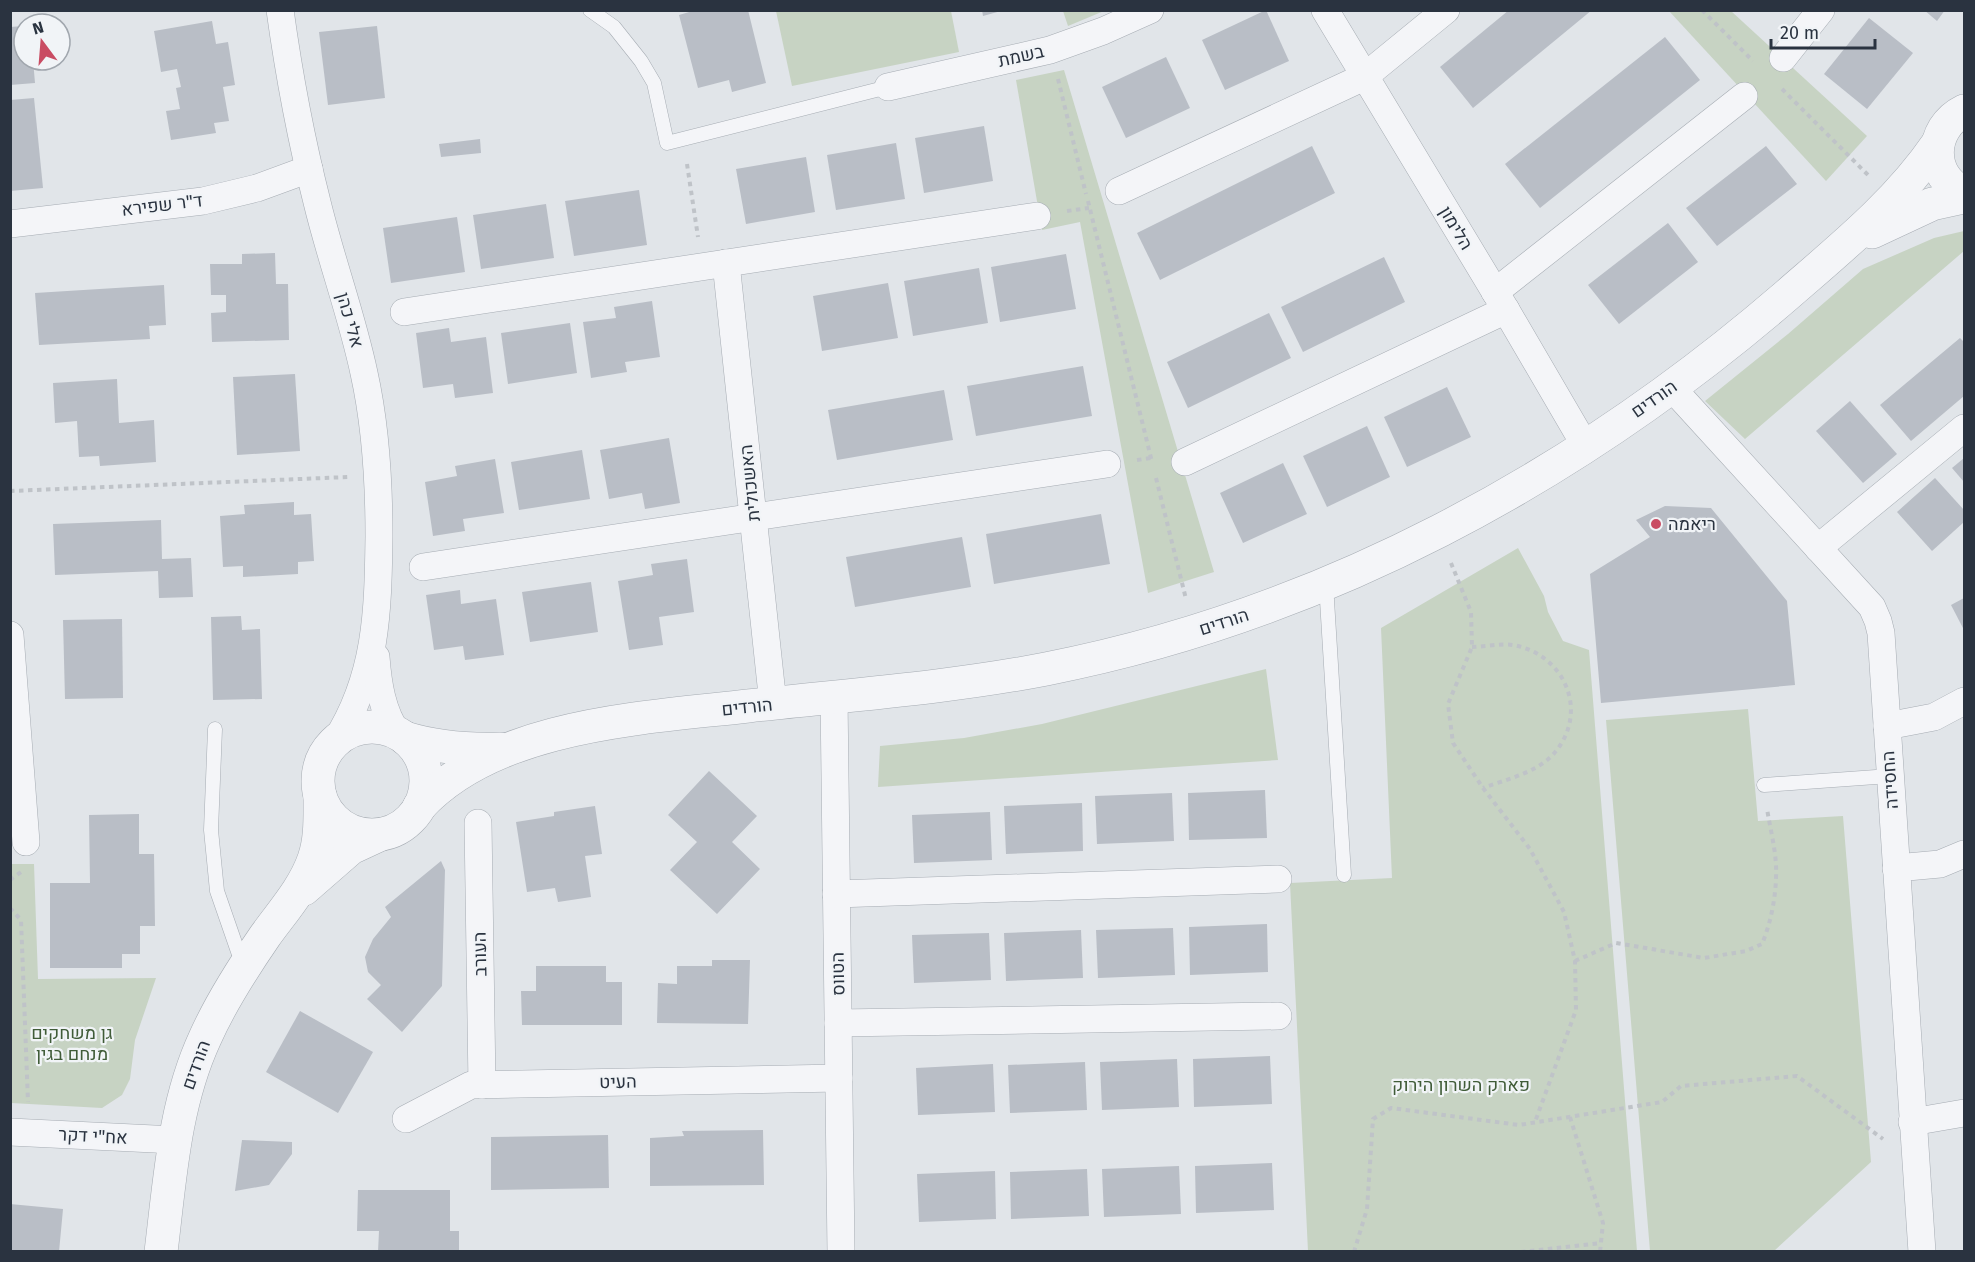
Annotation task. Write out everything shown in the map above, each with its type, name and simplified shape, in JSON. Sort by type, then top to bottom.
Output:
[{"type":"street","name":"אלי כהן","points":[[280,10],[296,108],[309,169],[365,374],[378,476],[379,571],[375,634],[359,696],[335,742]]},
{"type":"street","name":"בשמת","points":[[888,87],[1050,50],[1103,31],[1150,10]]},
{"type":"street","name":"הלימון","points":[[1325,10],[1586,447]]},
{"type":"street","points":[[1119,191],[1364,77],[1446,10]]},
{"type":"street","points":[[1772,64],[1821,10]]},
{"type":"street","points":[[1185,462],[1500,301],[1744,96]]},
{"type":"street","name":"הורדים","points":[[419,807],[435,791],[481,761],[514,748],[569,732],[621,721],[1042,670],[1134,650],[1227,622],[1326,584],[1408,548],[1497,501],[1586,447],[1672,388],[1756,322],[1839,250],[1892,199],[1921,167],[1938,143],[1946,124],[1965,111]]},
{"type":"street","points":[[1938,143],[1937,157],[1944,178],[1965,195]]},
{"type":"street","name":"ד\"ר שפירא","points":[[10,224],[203,201],[257,188],[309,169]]},
{"type":"street","name":"הורדים","points":[[1839,250],[1905,215],[1932,204],[1965,195]]},
{"type":"street","points":[[404,312],[1037,216]]},
{"type":"street","name":"האשכולית","points":[[714,265],[753,518],[773,704]]},
{"type":"street","name":"החסידה","points":[[1672,388],[1872,607],[1878,621],[1922,1251]]},
{"type":"street","points":[[1818,548],[1965,428]]},
{"type":"street","points":[[423,567],[1107,464]]},
{"type":"street","name":"אלי כהן","points":[[375,634],[381,695],[392,725],[402,736]]},
{"type":"street","points":[[10,636],[26,842]]},
{"type":"street","name":"הטווס","points":[[834,697],[841,1251]]},
{"type":"street","points":[[1887,726],[1934,717],[1965,701]]},
{"type":"street","points":[[366,727],[383,728],[402,736],[417,750],[424,766],[425,792],[419,807],[396,830],[379,835],[354,832],[339,823],[328,811],[320,796],[318,779],[322,762],[335,742],[350,732],[366,727]]},
{"type":"street","name":"הורדים","points":[[402,736],[438,747],[480,750],[514,748]]},
{"type":"street","name":"הורדים","points":[[161,1251],[175,1140],[194,1063],[216,1014],[244,968],[304,882],[316,850],[320,827],[320,796]]},
{"type":"street","name":"העורב","points":[[478,823],[482,1085]]},
{"type":"street","name":"הורדים","points":[[291,901],[333,862],[360,842],[379,835]]},
{"type":"street","points":[[1896,868],[1940,864],[1965,854]]},
{"type":"street","points":[[836,894],[1278,879]]},
{"type":"street","points":[[838,1023],[1278,1016]]},
{"type":"street","name":"העיט","points":[[406,1119],[471,1085],[839,1078]]},
{"type":"street","points":[[1912,1122],[1965,1113]]},
{"type":"street","name":"אח\"י דקר","points":[[20,1132],[175,1140]]},
{"type":"lane","points":[[590,10],[614,27],[641,61],[654,83],[667,143],[888,87]]},
{"type":"lane","points":[[1326,584],[1344,875]]},
{"type":"lane","points":[[215,729],[211,830],[217,891],[244,968]]},
{"type":"lane","points":[[1764,785],[1890,776]]},
{"type":"path","points":[[1702,10],[1772,64]]},
{"type":"path","points":[[1050,50],[1153,466]]},
{"type":"path","points":[[1778,86],[1892,199]]},
{"type":"path","points":[[683,139],[714,265]]},
{"type":"path","points":[[1037,216],[1090,208],[1119,191]]},
{"type":"path","points":[[1155,474],[1194,632]]},
{"type":"path","points":[[10,491],[378,476]]},
{"type":"path","points":[[1437,532],[1472,612],[1472,647],[1448,704],[1453,743],[1483,788],[1530,849],[1563,912],[1575,961],[1576,1010],[1534,1122]]},
{"type":"path","points":[[1472,647],[1513,645],[1542,655],[1562,674],[1570,700],[1570,726],[1556,752],[1537,767],[1483,788]]},
{"type":"path","points":[[1575,961],[1616,943],[1704,958],[1746,951],[1762,944],[1768,932],[1774,903],[1776,864],[1764,785]]},
{"type":"path","points":[[10,908],[21,920],[20,1132]]},
{"type":"path","points":[[1354,1251],[1368,1209],[1372,1119],[1391,1108],[1519,1125],[1662,1102],[1681,1086],[1797,1076],[1915,1162]]},
{"type":"path","points":[[1570,1117],[1603,1223],[1600,1251]]},
{"type":"path","points":[[1521,1251],[1601,1243]]},
{"type":"green space","points":[[1063,10],[1104,11],[1068,26]]},
{"type":"green space","points":[[776,11],[951,11],[959,52],[792,86]]},
{"type":"green space","points":[[1669,11],[1731,11],[1867,136],[1826,181]]},
{"type":"green space","points":[[1064,70],[1214,572],[1148,593],[1080,222],[1042,230],[1016,80]]},
{"type":"green space","points":[[1964,231],[1964,251],[1745,439],[1705,401],[1863,269],[1934,238]]},
{"type":"green space","name":"פארק השרון הירוק","points":[[1518,548],[1544,596],[1548,612],[1563,641],[1589,650],[1637,1251],[1308,1251],[1290,883],[1392,878],[1381,628]]},
{"type":"green space","points":[[1266,669],[1278,760],[878,787],[880,746],[964,738],[1042,724]]},
{"type":"green space","points":[[1748,709],[1758,821],[1843,816],[1871,1162],[1774,1251],[1650,1251],[1606,720]]},
{"type":"green space","name":"גן משחקים מנחם בגין","points":[[10,864],[34,864],[38,979],[156,978],[135,1040],[130,1079],[122,1095],[102,1108],[11,1103]]},
{"type":"building","points":[[696,10],[748,10],[766,83],[732,92],[729,80],[698,88],[679,15]]},
{"type":"building","points":[[982,10],[1001,10],[1001,11],[983,16]]},
{"type":"building","points":[[1266,10],[1289,61],[1225,90],[1202,40]]},
{"type":"building","points":[[1509,10],[1592,10],[1473,108],[1440,67]]},
{"type":"building","points":[[1924,10],[1945,10],[1937,21]]},
{"type":"building","points":[[1869,18],[1913,53],[1867,109],[1824,74]]},
{"type":"building","points":[[212,21],[216,44],[228,42],[235,85],[223,87],[229,121],[214,123],[216,133],[171,140],[166,111],[180,109],[176,88],[181,87],[177,69],[161,72],[154,31]]},
{"type":"building","points":[[377,26],[385,98],[328,105],[319,32]]},
{"type":"building","points":[[10,27],[12,27],[12,72],[34,72],[35,83],[10,85]]},
{"type":"building","points":[[1665,37],[1700,80],[1540,208],[1505,164]]},
{"type":"building","points":[[1166,57],[1190,108],[1126,138],[1102,87]]},
{"type":"building","points":[[34,98],[43,188],[10,191],[10,100]]},
{"type":"building","points":[[984,126],[993,181],[924,193],[915,138]]},
{"type":"building","points":[[480,139],[481,153],[441,157],[439,144]]},
{"type":"building","points":[[896,143],[905,199],[836,210],[827,155]]},
{"type":"building","points":[[1312,146],[1335,193],[1160,280],[1137,233]]},
{"type":"building","points":[[1766,146],[1797,184],[1717,246],[1686,208]]},
{"type":"building","points":[[806,157],[815,212],[746,224],[736,169]]},
{"type":"building","points":[[639,190],[647,245],[574,256],[565,201]]},
{"type":"building","points":[[546,204],[554,258],[481,269],[473,215]]},
{"type":"building","points":[[457,217],[465,272],[391,283],[383,228]]},
{"type":"building","points":[[1668,223],[1698,262],[1619,324],[1588,285]]},
{"type":"building","points":[[275,253],[276,284],[288,284],[289,340],[212,342],[211,313],[226,312],[226,295],[211,295],[210,264],[242,264],[242,254]]},
{"type":"building","points":[[1066,254],[1076,309],[1000,322],[991,267]]},
{"type":"building","points":[[1384,257],[1405,302],[1303,352],[1281,307]]},
{"type":"building","points":[[979,268],[988,323],[913,336],[904,281]]},
{"type":"building","points":[[888,283],[898,338],[822,351],[813,296]]},
{"type":"building","points":[[164,285],[166,325],[149,326],[150,339],[39,345],[35,293]]},
{"type":"building","points":[[652,301],[660,357],[625,362],[627,372],[591,378],[583,322],[616,318],[614,307]]},
{"type":"building","points":[[1269,313],[1291,358],[1188,408],[1167,362]]},
{"type":"building","points":[[570,323],[577,373],[508,384],[501,333]]},
{"type":"building","points":[[449,328],[451,342],[486,337],[493,393],[455,398],[453,384],[423,388],[416,333]]},
{"type":"building","points":[[1960,338],[1964,342],[1964,396],[1911,441],[1880,405]]},
{"type":"building","points":[[1083,366],[1092,416],[976,436],[967,386]]},
{"type":"building","points":[[295,374],[300,451],[237,455],[233,377]]},
{"type":"building","points":[[117,379],[119,423],[154,420],[156,462],[100,466],[99,456],[79,457],[77,421],[55,423],[53,383]]},
{"type":"building","points":[[1447,387],[1471,437],[1407,467],[1384,417]]},
{"type":"building","points":[[944,390],[953,440],[837,460],[828,410]]},
{"type":"building","points":[[1850,401],[1897,454],[1863,483],[1816,431]]},
{"type":"building","points":[[1367,426],[1390,477],[1327,507],[1303,456]]},
{"type":"building","points":[[669,438],[680,503],[645,509],[642,493],[609,499],[600,450]]},
{"type":"building","points":[[582,450],[590,499],[519,510],[511,462]]},
{"type":"building","points":[[1964,458],[1964,482],[1952,468]]},
{"type":"building","points":[[495,459],[504,513],[463,519],[465,531],[433,536],[425,482],[457,476],[455,466]]},
{"type":"building","points":[[1283,463],[1307,514],[1243,543],[1220,493]]},
{"type":"building","points":[[1935,478],[1964,510],[1964,522],[1932,551],[1897,512]]},
{"type":"building","points":[[294,502],[294,515],[311,514],[314,561],[298,562],[298,574],[243,577],[243,566],[223,567],[220,516],[245,514],[244,505]]},
{"type":"building","points":[[1665,506],[1711,508],[1787,601],[1795,685],[1601,703],[1590,574],[1650,537],[1636,520]]},
{"type":"building","points":[[1101,514],[1110,564],[994,584],[986,534]]},
{"type":"building","points":[[161,520],[162,559],[191,558],[193,597],[159,598],[158,571],[55,575],[53,524]]},
{"type":"building","points":[[962,537],[971,587],[855,607],[846,557]]},
{"type":"building","points":[[687,559],[694,612],[659,617],[663,645],[629,650],[618,581],[653,575],[651,564]]},
{"type":"building","points":[[591,582],[598,632],[530,642],[522,592]]},
{"type":"building","points":[[460,590],[461,604],[496,599],[504,655],[465,660],[463,646],[434,650],[426,595]]},
{"type":"building","points":[[1964,598],[1964,630],[1951,605]]},
{"type":"building","points":[[241,616],[242,630],[260,629],[262,699],[213,700],[211,617]]},
{"type":"building","points":[[122,619],[123,698],[65,699],[63,620]]},
{"type":"building","points":[[709,771],[757,816],[732,842],[760,869],[717,914],[670,870],[697,842],[668,815]]},
{"type":"building","points":[[1265,790],[1267,838],[1189,840],[1188,793]]},
{"type":"building","points":[[1172,793],[1174,841],[1097,844],[1095,796]]},
{"type":"building","points":[[1082,803],[1083,851],[1006,854],[1004,806]]},
{"type":"building","points":[[595,806],[602,854],[585,856],[591,897],[558,902],[555,888],[527,892],[516,822],[554,816],[554,812]]},
{"type":"building","points":[[990,812],[992,860],[914,863],[912,815]]},
{"type":"building","points":[[139,814],[139,854],[154,854],[155,926],[140,926],[140,954],[122,954],[122,968],[50,968],[50,883],[90,883],[89,815]]},
{"type":"building","points":[[441,861],[445,870],[442,986],[402,1032],[367,999],[381,985],[368,972],[365,957],[373,939],[391,917],[385,907]]},
{"type":"building","points":[[1267,924],[1268,972],[1190,975],[1189,927]]},
{"type":"building","points":[[1173,928],[1175,975],[1098,978],[1096,930]]},
{"type":"building","points":[[1081,930],[1083,978],[1006,981],[1004,933]]},
{"type":"building","points":[[989,933],[991,980],[914,983],[912,935]]},
{"type":"building","points":[[712,960],[750,960],[748,1024],[657,1023],[658,983],[677,984],[677,966],[712,966]]},
{"type":"building","points":[[536,966],[606,966],[606,982],[622,982],[622,1025],[522,1025],[521,991],[536,991]]},
{"type":"building","points":[[300,1011],[373,1052],[338,1113],[266,1072]]},
{"type":"building","points":[[1270,1056],[1272,1104],[1194,1107],[1193,1059]]},
{"type":"building","points":[[1177,1059],[1179,1107],[1102,1110],[1100,1062]]},
{"type":"building","points":[[1085,1062],[1087,1110],[1010,1113],[1008,1065]]},
{"type":"building","points":[[993,1064],[995,1112],[918,1115],[916,1068]]},
{"type":"building","points":[[763,1130],[764,1185],[650,1186],[650,1138],[684,1136],[682,1131]]},
{"type":"building","points":[[608,1135],[609,1188],[491,1190],[491,1137]]},
{"type":"building","points":[[242,1140],[292,1142],[292,1154],[269,1185],[235,1191]]},
{"type":"building","points":[[1272,1163],[1274,1210],[1196,1213],[1195,1166]]},
{"type":"building","points":[[1179,1166],[1181,1214],[1104,1217],[1102,1169]]},
{"type":"building","points":[[1087,1169],[1089,1216],[1011,1219],[1010,1172]]},
{"type":"building","points":[[995,1171],[996,1219],[919,1222],[917,1174]]},
{"type":"building","points":[[358,1190],[450,1190],[450,1231],[459,1231],[459,1252],[378,1252],[379,1231],[357,1231]]},
{"type":"building","points":[[10,1204],[63,1209],[59,1252],[10,1252]]},
{"type":"place","name":"ריאמה","points":[[1656,524]]}]
